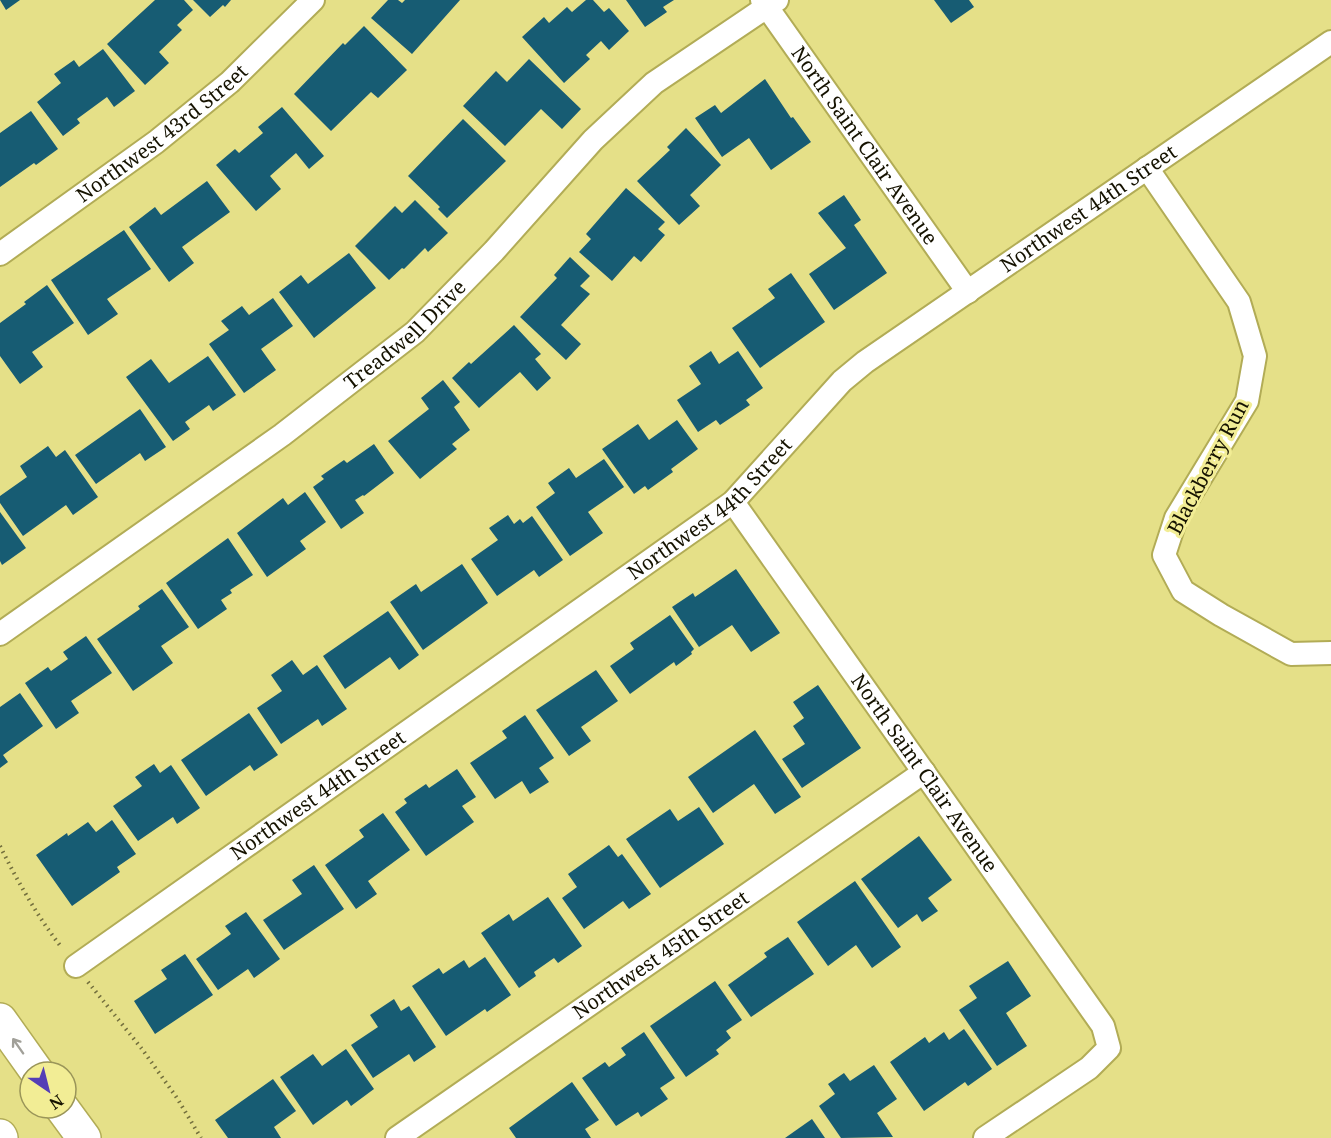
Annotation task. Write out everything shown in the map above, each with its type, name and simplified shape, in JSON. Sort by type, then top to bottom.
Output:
[{"type":"highway","points":[[0,1020],[28,1060]]},
{"type":"highway","points":[[71,1120],[84,1138]]},
{"type":"street","name":"Northwest 43rd Street","points":[[0,254],[156,142],[230,82],[313,0]]},
{"type":"street","name":"North Saint Clair Avenue","points":[[768,3],[968,292]]},
{"type":"street","name":"Treadwell Drive","points":[[0,634],[282,435],[415,332],[494,251],[593,140],[654,83],[768,3]]},
{"type":"street","name":"Northwest 44th Street","points":[[76,966],[733,502],[842,381],[865,362],[1331,42]]},
{"type":"street","name":"Blackberry Run","points":[[1147,168],[1239,302],[1255,356],[1247,401],[1176,518],[1164,555],[1183,591],[1221,615],[1291,654],[1331,653]]},
{"type":"street","name":"North Saint Clair Avenue","points":[[733,502],[1103,1026],[1109,1048],[1089,1068],[985,1138]]},
{"type":"street","name":"Northwest 45th Street","points":[[397,1138],[924,772]]},
{"type":"path","points":[[0,846],[17,880],[46,927]]},
{"type":"path","points":[[105,1004],[153,1063],[201,1138]]},
{"type":"building","points":[[0,0],[20,0],[6,10]]},
{"type":"building","points":[[155,0],[184,0],[193,10],[177,25],[182,30],[159,52],[169,63],[145,85],[107,44]]},
{"type":"building","points":[[193,0],[231,0],[210,17]]},
{"type":"building","points":[[388,0],[398,0],[402,3],[405,0],[460,0],[412,54],[371,18]]},
{"type":"building","points":[[586,0],[593,0],[604,12],[609,8],[629,31],[609,50],[601,41],[586,55],[590,59],[564,83],[522,37],[544,17],[549,23],[567,7],[572,12]]},
{"type":"building","points":[[626,0],[674,0],[663,7],[667,12],[645,27]]},
{"type":"building","points":[[934,0],[969,0],[974,7],[951,23]]},
{"type":"building","points":[[364,26],[407,70],[378,98],[371,92],[331,131],[294,94],[343,43],[345,45]]},
{"type":"building","points":[[103,49],[135,91],[114,107],[107,97],[77,119],[80,123],[63,136],[37,102],[61,83],[54,74],[74,60],[79,67]]},
{"type":"building","points":[[529,59],[581,109],[562,129],[541,109],[505,146],[463,106],[496,71],[507,82]]},
{"type":"building","points":[[765,79],[791,118],[793,117],[811,142],[771,170],[749,138],[722,157],[695,118],[715,105],[721,113]]},
{"type":"building","points":[[282,107],[324,156],[309,169],[296,153],[270,176],[281,189],[256,211],[216,165],[235,149],[239,153],[263,133],[258,127]]},
{"type":"building","points":[[31,111],[58,149],[0,187],[0,133]]},
{"type":"building","points":[[463,119],[506,161],[447,218],[438,209],[440,207],[408,176]]},
{"type":"building","points":[[686,128],[721,165],[690,195],[700,206],[679,225],[637,181],[670,150],[667,147]]},
{"type":"building","points":[[207,181],[230,212],[182,247],[194,263],[169,282],[129,227],[155,207],[161,215]]},
{"type":"building","points":[[626,188],[665,222],[658,229],[665,235],[641,262],[634,256],[612,281],[579,252],[591,239],[586,234]]},
{"type":"building","points":[[844,195],[861,220],[854,225],[887,273],[834,310],[809,274],[846,248],[818,213]]},
{"type":"building","points":[[415,200],[448,233],[428,252],[425,248],[389,280],[355,246],[395,206],[402,213]]},
{"type":"building","points":[[124,230],[151,269],[107,299],[118,314],[88,335],[51,280]]},
{"type":"building","points":[[349,253],[376,288],[314,338],[279,292],[301,275],[308,284]]},
{"type":"building","points":[[570,257],[590,276],[580,286],[590,294],[561,325],[581,344],[566,360],[520,317],[557,278],[554,275]]},
{"type":"building","points":[[791,273],[825,322],[760,368],[732,328],[775,298],[768,289]]},
{"type":"building","points":[[47,285],[74,323],[32,352],[43,367],[20,384],[0,356],[0,323]]},
{"type":"building","points":[[273,298],[293,326],[261,349],[276,370],[244,393],[209,344],[229,330],[221,321],[242,306],[249,315]]},
{"type":"building","points":[[514,325],[541,354],[535,359],[551,378],[537,391],[520,372],[479,408],[452,378]]},
{"type":"building","points":[[711,351],[719,364],[738,351],[763,388],[746,400],[750,405],[720,425],[716,420],[698,432],[677,400],[701,384],[689,366]]},
{"type":"building","points":[[208,356],[236,395],[213,411],[209,405],[185,422],[190,429],[173,441],[126,377],[151,359],[169,383]]},
{"type":"building","points":[[443,380],[460,402],[454,407],[470,430],[452,444],[457,449],[420,479],[388,441],[429,409],[421,398]]},
{"type":"building","points":[[140,409],[166,447],[145,461],[140,453],[96,484],[75,455]]},
{"type":"building","points":[[677,420],[698,449],[671,469],[673,472],[648,490],[645,486],[634,494],[602,449],[638,424],[649,440]]},
{"type":"building","points":[[374,444],[394,473],[364,496],[355,500],[364,513],[341,529],[313,487],[324,479],[321,476],[344,460],[347,463]]},
{"type":"building","points":[[48,446],[56,457],[65,450],[98,497],[73,515],[66,505],[23,536],[0,503],[0,496],[27,477],[20,466]]},
{"type":"building","points":[[604,459],[624,487],[588,512],[603,533],[570,556],[536,507],[555,493],[548,483],[569,468],[576,478]]},
{"type":"building","points":[[305,492],[326,522],[300,541],[306,549],[267,577],[237,533],[283,498],[288,505]]},
{"type":"building","points":[[0,512],[26,548],[2,565],[0,561]]},
{"type":"building","points":[[508,515],[514,524],[520,519],[523,523],[532,516],[563,560],[539,577],[534,570],[497,596],[471,559],[498,540],[489,528]]},
{"type":"building","points":[[228,538],[253,575],[230,590],[232,593],[221,600],[227,609],[198,629],[166,583]]},
{"type":"building","points":[[462,564],[488,603],[423,650],[390,602],[416,584],[421,592]]},
{"type":"building","points":[[736,569],[780,633],[751,652],[732,625],[699,647],[672,607],[693,593],[695,597]]},
{"type":"building","points":[[162,589],[189,627],[161,646],[173,663],[133,691],[97,639],[140,609],[138,606]]},
{"type":"building","points":[[388,611],[419,655],[399,670],[390,657],[345,689],[323,656]]},
{"type":"building","points":[[670,615],[694,649],[692,654],[676,666],[674,662],[630,694],[610,666],[634,649],[630,643]]},
{"type":"building","points":[[86,636],[112,673],[71,701],[79,713],[56,729],[25,683],[48,667],[51,671],[68,659],[63,652]]},
{"type":"building","points":[[292,660],[303,675],[317,665],[347,709],[322,726],[318,719],[281,744],[257,708],[282,691],[271,675]]},
{"type":"building","points":[[596,670],[618,701],[581,727],[591,741],[569,756],[536,710]]},
{"type":"building","points":[[818,685],[861,748],[802,788],[782,759],[805,744],[793,726],[804,718],[793,702]]},
{"type":"building","points":[[20,693],[43,726],[3,755],[8,762],[0,768],[0,707]]},
{"type":"building","points":[[249,713],[278,755],[254,771],[250,765],[206,796],[181,760]]},
{"type":"building","points":[[525,715],[554,758],[539,768],[549,782],[530,794],[522,781],[495,799],[470,763],[507,738],[502,731]]},
{"type":"building","points":[[755,730],[801,797],[775,814],[754,784],[713,813],[688,777]]},
{"type":"building","points":[[154,764],[160,773],[171,765],[200,808],[177,824],[173,817],[138,841],[113,806],[142,786],[135,777]]},
{"type":"building","points":[[457,769],[476,797],[462,806],[474,822],[426,856],[395,812],[407,803],[404,799],[426,784],[429,788]]},
{"type":"building","points":[[699,807],[724,844],[660,888],[626,839],[670,809],[678,821]]},
{"type":"building","points":[[383,813],[410,850],[368,881],[377,894],[356,909],[325,865],[364,837],[359,830]]},
{"type":"building","points":[[112,820],[136,854],[117,867],[120,872],[72,906],[36,855],[67,833],[68,836],[88,822],[96,832]]},
{"type":"building","points":[[919,836],[952,880],[928,898],[938,911],[922,922],[917,914],[898,928],[861,879]]},
{"type":"building","points":[[609,845],[618,857],[622,854],[651,894],[629,909],[623,901],[584,929],[562,898],[577,887],[568,874]]},
{"type":"building","points":[[314,865],[344,909],[284,950],[263,920],[302,894],[292,880]]},
{"type":"building","points":[[855,881],[901,947],[872,968],[856,945],[828,966],[797,922]]},
{"type":"building","points":[[548,897],[582,946],[558,963],[554,958],[534,972],[536,976],[519,988],[481,933],[509,914],[513,921]]},
{"type":"building","points":[[246,912],[280,959],[254,978],[248,969],[218,990],[196,959],[231,934],[225,926]]},
{"type":"building","points":[[788,937],[814,974],[751,1017],[728,985],[767,957],[764,953]]},
{"type":"building","points":[[185,954],[213,995],[155,1034],[134,1001],[167,979],[161,970]]},
{"type":"building","points":[[485,957],[511,995],[487,1012],[485,1009],[446,1036],[412,986],[439,968],[443,974],[464,960],[469,968]]},
{"type":"building","points":[[1008,961],[1031,996],[1006,1013],[1027,1046],[997,1066],[959,1010],[977,998],[969,986]]},
{"type":"building","points":[[715,981],[742,1020],[726,1031],[731,1038],[716,1050],[719,1054],[686,1077],[650,1026]]},
{"type":"building","points":[[394,999],[401,1011],[409,1006],[436,1047],[414,1062],[409,1054],[373,1078],[351,1045],[378,1027],[370,1015]]},
{"type":"building","points":[[964,1029],[992,1069],[968,1086],[965,1082],[924,1111],[890,1062],[925,1037],[929,1043],[944,1032],[949,1040]]},
{"type":"building","points":[[644,1032],[675,1078],[660,1088],[668,1099],[641,1117],[638,1112],[616,1126],[582,1078],[605,1062],[609,1067],[626,1055],[621,1048]]},
{"type":"building","points":[[346,1049],[374,1089],[351,1106],[347,1100],[313,1125],[280,1077],[313,1054],[322,1066]]},
{"type":"building","points":[[874,1065],[897,1099],[877,1113],[893,1137],[841,1138],[819,1106],[835,1094],[828,1084],[844,1073],[850,1081]]},
{"type":"building","points":[[273,1079],[296,1111],[274,1127],[281,1138],[228,1138],[215,1120]]},
{"type":"building","points":[[572,1082],[599,1120],[585,1129],[591,1138],[516,1138],[509,1128]]},
{"type":"building","points":[[812,1119],[825,1138],[785,1138]]}]
